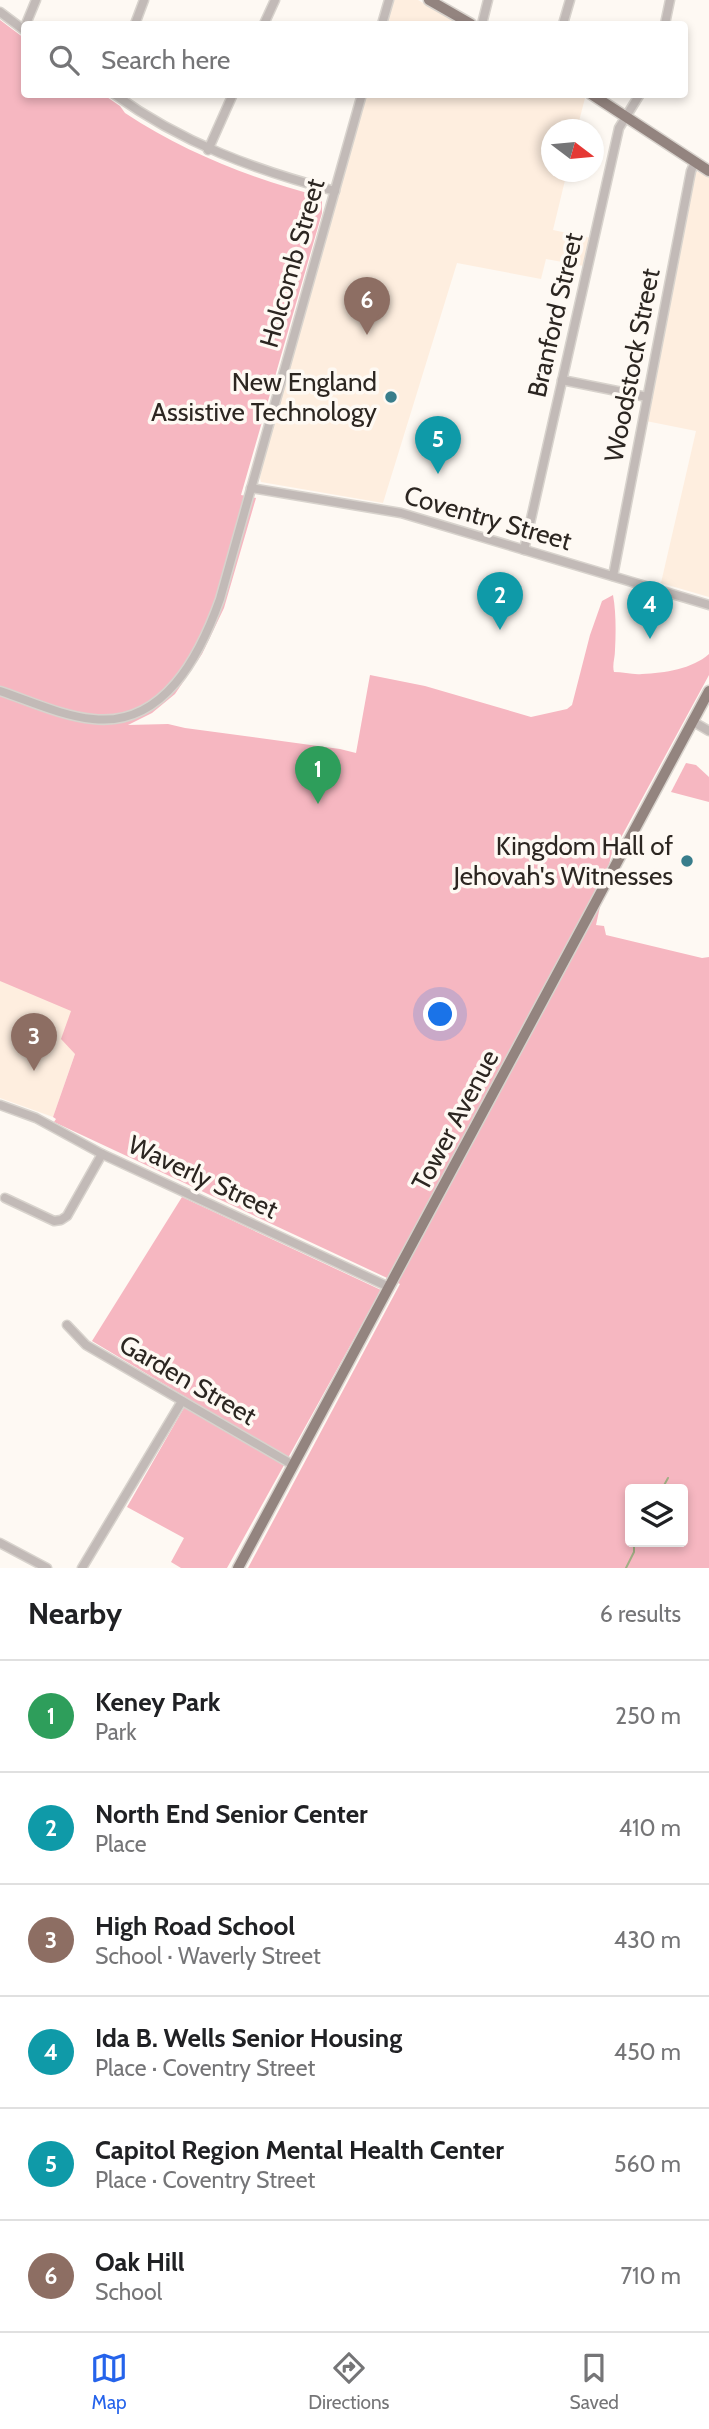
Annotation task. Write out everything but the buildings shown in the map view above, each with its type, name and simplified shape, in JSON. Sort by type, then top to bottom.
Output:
[{"type":"main road","points":[[429,0],[466,21]]},
{"type":"main road","points":[[597,98],[709,171]]},
{"type":"main road","name":"Tower Avenue","points":[[238,1568],[709,691]]},
{"type":"street","points":[[28,21],[36,0]]},
{"type":"street","points":[[136,21],[144,0]]},
{"type":"street","points":[[265,21],[275,0]]},
{"type":"street","points":[[383,21],[389,0]]},
{"type":"street","points":[[483,21],[488,0]]},
{"type":"street","points":[[564,21],[569,0]]},
{"type":"street","points":[[666,21],[670,0]]},
{"type":"street","points":[[0,12],[21,25]]},
{"type":"street","points":[[120,98],[160,125],[208,150],[268,173],[335,191]]},
{"type":"street","points":[[208,150],[231,98]]},
{"type":"street","name":"Holcomb Street","points":[[0,691],[80,717],[113,719],[139,712],[165,695],[196,654],[216,609],[361,98]]},
{"type":"street","name":"Branford Street","points":[[524,550],[619,128],[637,98]]},
{"type":"street","name":"Woodstock Street","points":[[613,576],[691,171],[695,162]]},
{"type":"street","points":[[562,380],[647,397]]},
{"type":"street","name":"Coventry Street","points":[[251,488],[390,510],[709,605]]},
{"type":"street","points":[[692,721],[709,731]]},
{"type":"street","name":"Waverly Street","points":[[0,1105],[36,1118],[102,1154],[389,1287]]},
{"type":"street","points":[[5,1198],[54,1221],[61,1220],[67,1216],[102,1154]]},
{"type":"street","name":"Garden Street","points":[[67,1325],[86,1345],[293,1465]]},
{"type":"street","points":[[82,1568],[182,1401]]},
{"type":"street","points":[[0,1543],[47,1568]]},
{"type":"shaded area","points":[[393,0],[418,0],[455,21],[387,21]]},
{"type":"shaded area","points":[[0,20],[21,36],[21,98],[108,98],[125,113],[196,152],[270,182],[322,197],[322,213],[241,495],[256,498],[224,608],[202,654],[175,694],[152,713],[128,725],[168,724],[356,753],[370,675],[425,686],[531,717],[567,709],[572,705],[590,635],[602,601],[613,595],[616,629],[614,672],[639,674],[669,671],[686,667],[709,654],[709,675],[611,856],[596,925],[604,926],[606,935],[702,958],[709,957],[709,1568],[248,1568],[400,1284],[54,1122],[56,1119],[53,1117],[75,1054],[61,1039],[71,1011],[0,981]]},
{"type":"shaded area","points":[[365,98],[585,98],[580,119],[541,119],[541,182],[565,182],[553,230],[591,238],[584,266],[546,259],[541,279],[457,263],[383,503],[261,482],[265,452]]},
{"type":"shaded area","points":[[696,171],[709,177],[709,597],[661,583],[696,431],[646,421]]},
{"type":"shaded area","points":[[686,763],[696,765],[709,777],[709,802],[671,792]]},
{"type":"shaded area","points":[[0,980],[72,1007],[78,1045],[53,1117],[0,1098]]},
{"type":"shaded area","points":[[182,1197],[381,1290],[227,1568],[181,1568],[171,1562],[184,1538],[127,1507],[189,1399],[92,1341]]},
{"type":"waterway","points":[[665,1484],[668,1478]]},
{"type":"waterway","points":[[626,1568],[634,1547]]},
{"type":"place","name":"Oak Hill","points":[[367,335]]},
{"type":"place","name":"New England Assistive Technology","points":[[391,397]]},
{"type":"place","name":"Capitol Region Mental Health Center","points":[[438,474]]},
{"type":"place","name":"North End Senior Center","points":[[500,630]]},
{"type":"place","name":"Ida B. Wells Senior Housing","points":[[650,639]]},
{"type":"place","name":"Keney Park","points":[[318,804]]},
{"type":"place","name":"Kingdom Hall of Jehovah's Witnesses","points":[[687,861]]},
{"type":"place","name":"High Road School","points":[[34,1071]]}]
